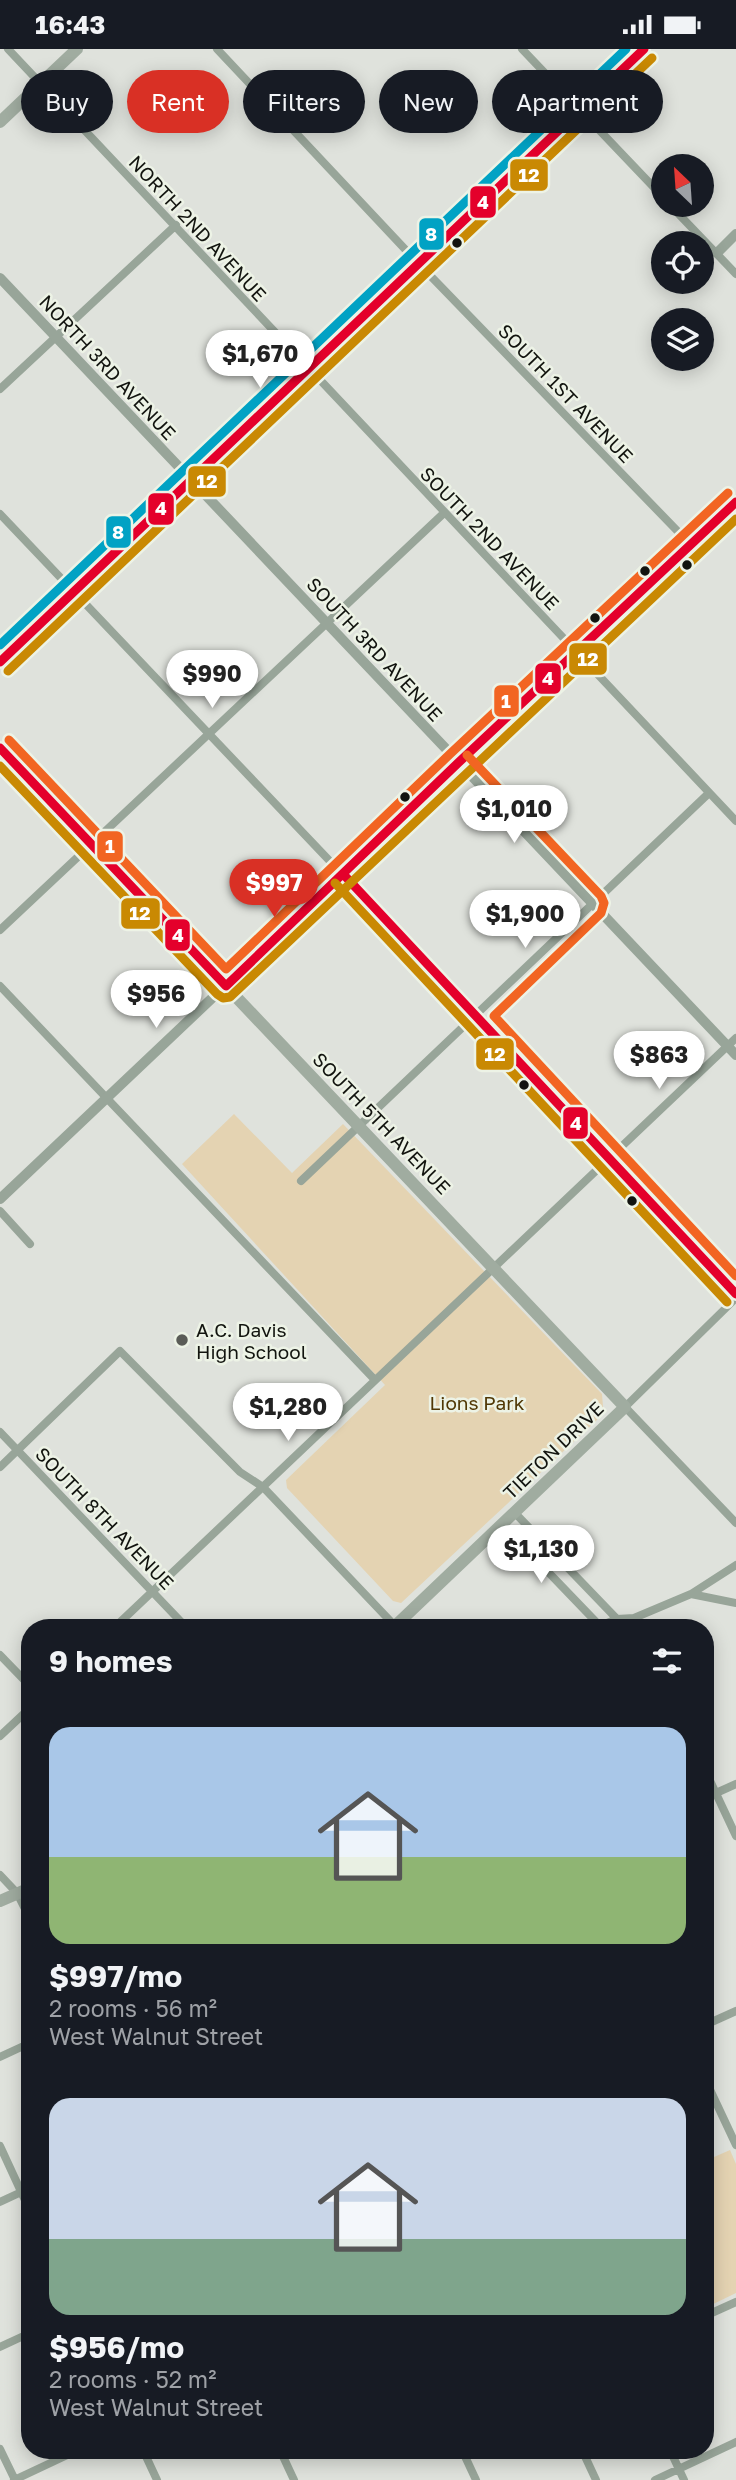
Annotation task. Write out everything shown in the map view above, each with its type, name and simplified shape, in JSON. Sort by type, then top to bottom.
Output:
[{"type":"main road","points":[[56,70],[77,49]]},
{"type":"main road","points":[[622,70],[644,49]]},
{"type":"main road","points":[[0,122],[21,103]]},
{"type":"main road","points":[[0,662],[556,133]]},
{"type":"main road","name":"SOUTH 5TH AVENUE","points":[[0,748],[625,1407]]},
{"type":"main road","name":"TIETON DRIVE","points":[[403,1619],[625,1407]]},
{"type":"main road","points":[[0,1901],[21,1892]]},
{"type":"street","name":"NORTH 2ND AVENUE","points":[[8,49],[27,70]]},
{"type":"street","name":"SOUTH 1ST AVENUE","points":[[217,49],[418,264],[690,544]]},
{"type":"street","points":[[522,49],[542,70]]},
{"type":"street","name":"NORTH 2ND AVENUE","points":[[87,133],[308,368]]},
{"type":"street","points":[[602,133],[651,184]]},
{"type":"street","points":[[682,217],[736,274]]},
{"type":"street","points":[[0,389],[176,225]]},
{"type":"street","points":[[716,253],[736,235]]},
{"type":"street","name":"NORTH 3RD AVENUE","points":[[0,278],[190,480]]},
{"type":"street","name":"SOUTH 2ND AVENUE","points":[[308,368],[736,821]]},
{"type":"street","name":"SOUTH 3RD AVENUE","points":[[190,480],[328,622],[736,1055]]},
{"type":"street","points":[[0,1199],[736,502]]},
{"type":"street","points":[[0,930],[444,513]]},
{"type":"street","points":[[0,514],[610,1157],[736,1296]]},
{"type":"street","points":[[301,1181],[709,793]]},
{"type":"street","points":[[0,986],[375,1380]]},
{"type":"street","points":[[123,1619],[736,1038]]},
{"type":"street","points":[[0,1211],[30,1244]]},
{"type":"street","name":"TIETON DRIVE","points":[[625,1407],[736,1296]]},
{"type":"street","points":[[0,1467],[120,1351],[240,1472],[263,1487],[387,1619]]},
{"type":"street","name":"SOUTH 5TH AVENUE","points":[[625,1407],[736,1523]]},
{"type":"street","name":"SOUTH 8TH AVENUE","points":[[0,1432],[179,1619]]},
{"type":"street","points":[[515,1513],[617,1619],[634,1618],[691,1594],[736,1565]]},
{"type":"street","points":[[503,1525],[591,1619]]},
{"type":"street","points":[[691,1594],[736,1603]]},
{"type":"street","points":[[0,1655],[21,1677]]},
{"type":"street","points":[[0,1736],[21,1716]]},
{"type":"street","points":[[716,1793],[736,1784]]},
{"type":"street","points":[[714,1789],[736,1836]]},
{"type":"street","points":[[0,1875],[21,1890]]},
{"type":"street","points":[[714,2021],[736,2011]]},
{"type":"street","points":[[0,2057],[21,2047]]},
{"type":"street","points":[[714,2098],[736,2145]]},
{"type":"street","points":[[0,2146],[21,2183]]},
{"type":"street","points":[[0,2202],[21,2192]]},
{"type":"street","points":[[714,2312],[736,2302]]},
{"type":"street","points":[[0,2347],[21,2337]]},
{"type":"street","points":[[714,2452],[736,2442]]},
{"type":"street","points":[[0,2449],[14,2480],[59,2459]]},
{"type":"street","points":[[147,2459],[157,2480]]},
{"type":"street","points":[[284,2459],[294,2480]]},
{"type":"street","points":[[466,2459],[476,2480]]},
{"type":"street","points":[[586,2459],[596,2480]]},
{"type":"street","points":[[674,2459],[684,2480]]},
{"type":"street","points":[[655,2480],[700,2459]]},
{"type":"green space","name":"Lions Park","points":[[234,1114],[292,1173],[343,1124],[602,1394],[603,1407],[598,1419],[401,1603],[393,1601],[287,1488],[286,1480],[385,1385],[182,1164]]},
{"type":"green space","points":[[730,2150],[736,2164],[736,2293],[714,2304],[714,2157]]},
{"type":"transit line","name":"8","points":[[0,645],[626,49]]},
{"type":"transit line","name":"4","points":[[0,662],[644,49]]},
{"type":"transit line","name":"12","points":[[8,671],[652,58]]},
{"type":"transit line","name":"1","points":[[9,740],[226,969],[728,493]]},
{"type":"transit line","name":"4","points":[[0,748],[226,986],[736,502]]},
{"type":"transit line","name":"12","points":[[0,766],[217,994],[223,998],[230,997],[736,519]]},
{"type":"transit line","name":"1","points":[[467,755],[601,896],[604,903],[601,913],[494,1016],[736,1276]]},
{"type":"transit line","name":"4","points":[[344,875],[736,1294]]},
{"type":"transit line","name":"12","points":[[335,883],[727,1302]]},
{"type":"place","name":"A.C. Davis High School","points":[[182,1340]]}]
